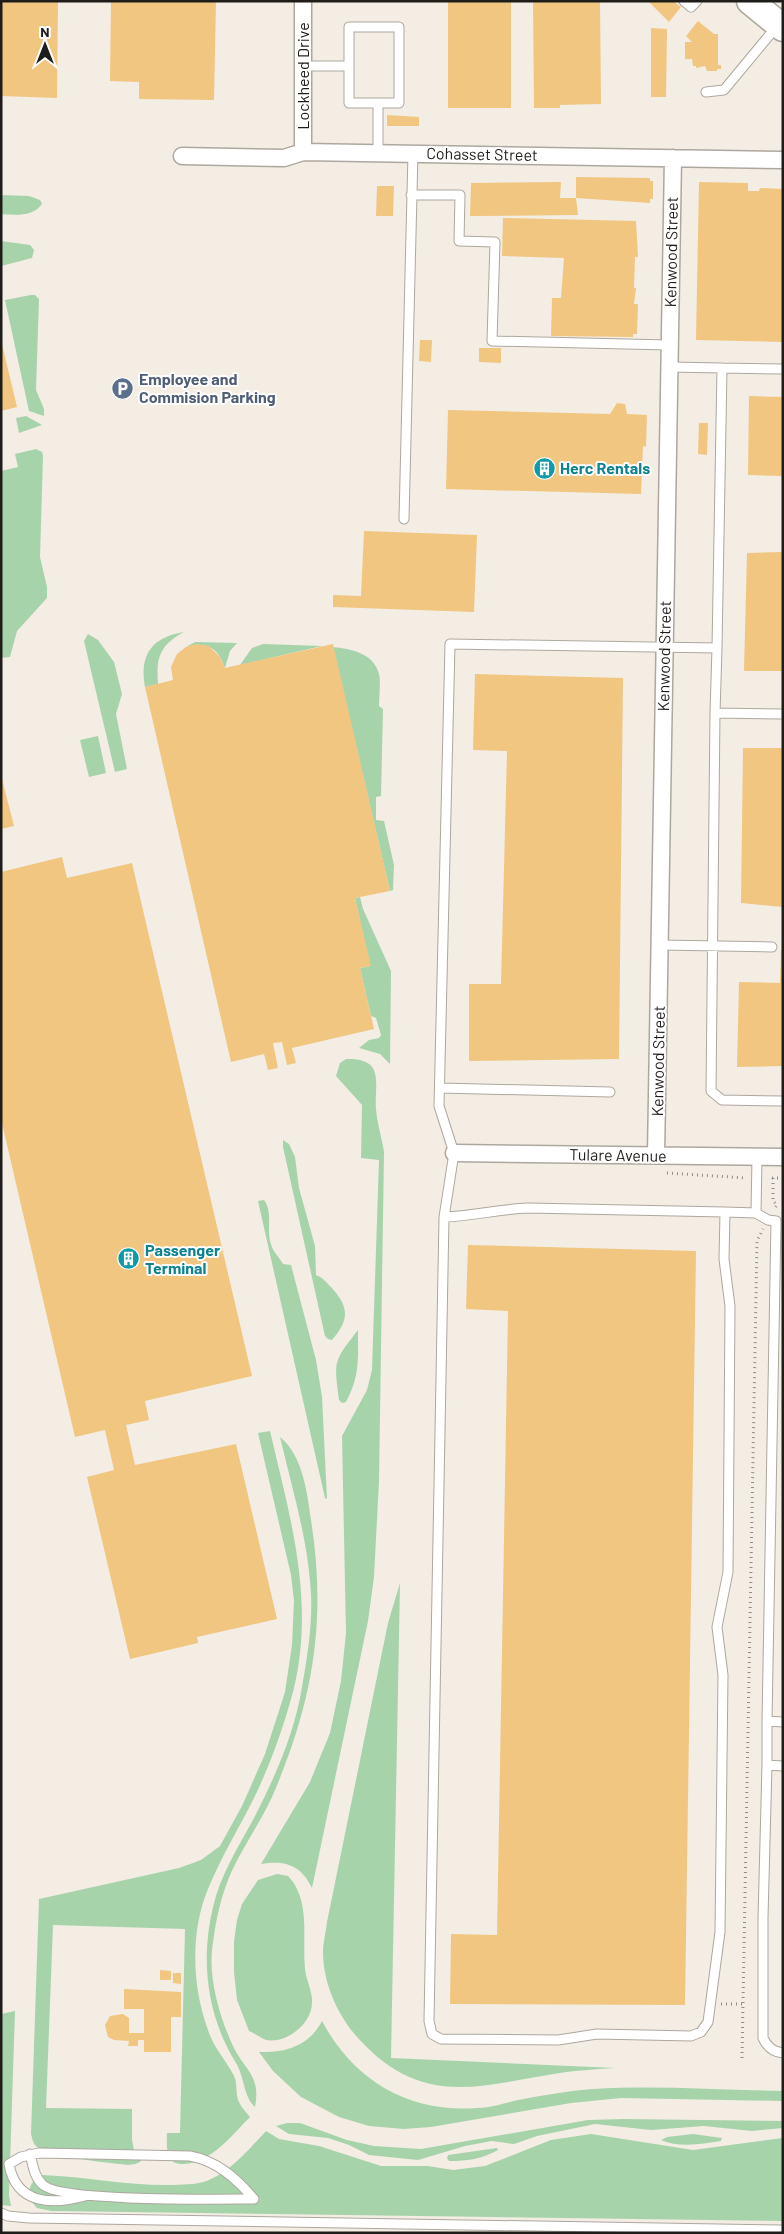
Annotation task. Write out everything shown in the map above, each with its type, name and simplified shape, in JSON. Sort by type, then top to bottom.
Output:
[{"type":"main road","points":[[750,1],[781,26]]},
{"type":"street","name":"Lockheed Drive","points":[[302,152],[303,1]]},
{"type":"street","name":"Cohasset Street","points":[[182,156],[284,158],[302,152],[783,160]]},
{"type":"street","name":"Kenwood Street","points":[[656,1155],[673,158]]},
{"type":"street","name":"Tulare Avenue","points":[[454,1153],[783,1157]]},
{"type":"lane","points":[[684,1],[691,7],[697,1]]},
{"type":"lane","points":[[349,26],[399,26],[399,103],[349,103],[348,66],[349,26]]},
{"type":"lane","points":[[706,92],[724,90],[781,26]]},
{"type":"lane","points":[[303,66],[348,66]]},
{"type":"lane","points":[[378,103],[378,153]]},
{"type":"lane","points":[[404,519],[413,153]]},
{"type":"lane","points":[[411,194],[460,195],[459,241],[495,242],[492,341],[669,345]]},
{"type":"lane","points":[[669,367],[783,370]]},
{"type":"lane","points":[[722,368],[715,713],[712,1091],[722,1100],[783,1101]]},
{"type":"lane","points":[[717,648],[450,644],[439,1106],[454,1153],[444,1218],[429,2021],[432,2034],[441,2039],[558,2040],[597,2034],[691,2036],[701,2032],[708,2022],[720,1914],[723,1675],[717,1627],[727,1585],[728,1572],[730,1306],[724,1258],[725,1212]]},
{"type":"lane","points":[[715,713],[782,714]]},
{"type":"lane","points":[[660,945],[772,947]]},
{"type":"lane","points":[[440,1088],[610,1092]]},
{"type":"lane","points":[[756,1213],[757,1157]]},
{"type":"lane","points":[[444,1218],[473,1216],[508,1208],[528,1208],[756,1213],[776,1220],[763,1918],[763,2038],[766,2046],[783,2053]]},
{"type":"lane","points":[[767,1722],[783,1722]]},
{"type":"lane","points":[[766,1765],[783,1766]]},
{"type":"lane","points":[[30,2154],[34,2173],[44,2186],[56,2192],[86,2196],[254,2200],[223,2169],[203,2158],[190,2156],[84,2153],[30,2154],[9,2164],[11,2174],[20,2190],[28,2195],[48,2201],[64,2202],[86,2196]]},
{"type":"lane","points":[[1,2213],[8,2216],[29,2218],[783,2230]]},
{"type":"path","points":[[656,1155],[662,1172],[667,1174],[783,1178]]},
{"type":"path","points":[[742,2058],[757,1241],[776,1220],[776,1205],[773,1201],[773,1178]]},
{"type":"path","points":[[711,2003],[743,2004]]},
{"type":"green space","points":[[1,195],[29,196],[40,200],[42,204],[29,213],[18,215],[1,214]]},
{"type":"green space","points":[[1,241],[30,245],[34,250],[32,258],[1,266]]},
{"type":"green space","points":[[35,295],[39,299],[36,390],[44,409],[44,416],[29,411],[5,300]]},
{"type":"green space","points":[[26,416],[42,425],[19,433],[16,418]]},
{"type":"green space","points":[[36,449],[42,452],[43,456],[40,557],[47,587],[47,598],[17,631],[10,657],[1,658],[1,471],[18,467],[15,454]]},
{"type":"green space","points":[[184,632],[170,642],[161,653],[158,666],[158,684],[145,687],[144,666],[150,649],[164,638]]},
{"type":"green space","points":[[88,634],[98,640],[114,662],[122,694],[116,714],[127,769],[115,772],[84,641]]},
{"type":"green space","points":[[195,642],[237,643],[230,651],[225,668],[219,655],[211,648],[200,645],[186,647]]},
{"type":"green space","points":[[263,644],[322,646],[240,665],[252,648]]},
{"type":"green space","points":[[333,647],[361,653],[372,661],[379,674],[379,706],[383,709],[381,796],[376,797],[376,820],[384,821],[394,865],[393,890],[390,891]]},
{"type":"green space","points":[[98,736],[106,773],[89,777],[80,740]]},
{"type":"green space","points":[[360,897],[363,909],[391,971],[390,1064],[380,1054],[359,1048],[369,1040],[379,1038],[381,1035],[376,1018],[371,1016],[360,968],[370,966],[355,898]]},
{"type":"green space","points":[[346,1059],[359,1060],[373,1068],[376,1081],[377,1114],[384,1152],[379,1481],[374,1577],[368,1621],[312,1888],[303,1874],[291,1866],[278,1863],[261,1864],[310,1782],[330,1733],[341,1681],[346,1633],[342,1436],[367,1390],[372,1370],[379,1160],[361,1158],[362,1105],[336,1076],[340,1063]]},
{"type":"green space","points":[[283,1140],[289,1144],[295,1157],[299,1188],[315,1246],[316,1275],[331,1287],[344,1307],[345,1313],[342,1326],[332,1340],[325,1336]]},
{"type":"green space","points":[[264,1200],[269,1217],[270,1241],[283,1264],[291,1265],[316,1360],[322,1397],[327,1499],[325,1498],[258,1201]]},
{"type":"green space","points":[[358,1330],[356,1375],[351,1393],[346,1402],[342,1403],[339,1400],[337,1387],[337,1362]]},
{"type":"green space","points":[[270,1431],[292,1527],[297,1558],[302,1622],[300,1655],[294,1688],[271,1758],[254,1798],[213,1877],[202,1906],[198,1923],[195,1959],[199,1995],[208,2030],[213,2042],[234,2076],[239,2102],[250,2117],[221,2146],[204,2158],[185,2164],[176,2163],[170,2159],[167,2150],[167,2133],[180,2133],[185,1929],[53,1925],[46,2108],[132,2109],[132,2140],[134,2150],[145,2155],[138,2163],[128,2165],[79,2159],[51,2153],[35,2145],[31,2134],[39,1899],[179,1868],[201,1860],[220,1846],[242,1806],[265,1754],[285,1692],[292,1645],[294,1601],[291,1575],[258,1433]]},
{"type":"green space","points":[[280,1437],[288,1445],[299,1464],[303,1475],[309,1509],[316,1557],[317,1593],[317,1627],[313,1661],[307,1695],[286,1762],[272,1797],[228,1880],[216,1923],[212,1950],[212,1974],[216,1999],[233,2046],[254,2080],[256,2087],[255,2107],[248,2098],[239,2069],[218,2026],[209,1988],[207,1948],[213,1907],[220,1884],[269,1787],[289,1737],[299,1704],[310,1634],[311,1594],[308,1563],[298,1509]]},
{"type":"green space","points":[[400,1583],[391,2058],[615,2068],[566,2072],[481,2086],[456,2087],[431,2084],[407,2076],[382,2061],[358,2038],[344,2020],[333,1998],[324,1964],[323,1949],[327,1922],[388,1623]]},
{"type":"green space","points":[[277,1874],[288,1876],[300,1896],[304,1920],[305,1969],[312,2003],[308,2018],[297,2030],[282,2039],[266,2040],[249,2031],[237,2000],[234,1972],[234,1941],[237,1920],[242,1904],[258,1880]]},
{"type":"green space","points":[[15,2011],[9,2195],[11,2206],[1,2205],[1,2014]]},
{"type":"green space","points":[[322,2021],[350,2061],[367,2076],[386,2089],[429,2105],[452,2108],[482,2108],[565,2092],[640,2087],[783,2091],[783,2101],[621,2098],[571,2103],[431,2127],[404,2129],[369,2126],[339,2117],[301,2097],[273,2071],[259,2052],[278,2051],[295,2046],[310,2037]]},
{"type":"green space","points":[[588,2120],[783,2121],[783,2128],[752,2131],[704,2126],[651,2130],[595,2124],[537,2136],[514,2144],[492,2141],[465,2146],[418,2160],[369,2155],[349,2145],[328,2138],[289,2134],[276,2126],[287,2123],[300,2123],[347,2140],[374,2146],[421,2149]]},
{"type":"green space","points":[[266,2131],[279,2139],[319,2146],[381,2166],[428,2166],[453,2170],[485,2166],[551,2140],[591,2134],[693,2150],[783,2138],[783,2221],[51,2211],[37,2208],[29,2199],[32,2184],[43,2175],[157,2185],[207,2181],[227,2170]]},
{"type":"green space","points":[[693,2134],[722,2138],[721,2141],[691,2145],[675,2144],[661,2140],[667,2137]]},
{"type":"green space","points":[[497,2148],[498,2150],[486,2156],[474,2159],[449,2161],[447,2158],[448,2155]]},
{"type":"building","points":[[1,1],[58,1],[57,98],[1,96]]},
{"type":"building","points":[[111,1],[216,1],[214,100],[139,99],[139,82],[110,81]]},
{"type":"building","points":[[448,1],[511,1],[511,108],[448,108]]},
{"type":"building","points":[[533,1],[600,1],[601,104],[560,105],[560,108],[534,108]]},
{"type":"building","points":[[648,1],[673,1],[681,7],[669,22]]},
{"type":"building","points":[[698,21],[714,34],[718,34],[718,65],[721,65],[721,69],[717,69],[717,71],[707,71],[705,66],[696,68],[696,66],[693,66],[692,59],[685,59],[685,42],[692,42],[686,36]]},
{"type":"building","points":[[651,28],[667,29],[666,97],[651,97]]},
{"type":"building","points":[[387,115],[419,117],[419,126],[387,126]]},
{"type":"building","points":[[576,177],[650,178],[650,181],[653,181],[653,199],[650,199],[650,203],[576,198]]},
{"type":"building","points":[[561,182],[560,198],[576,198],[578,215],[470,216],[471,183]]},
{"type":"building","points":[[699,182],[748,183],[748,191],[759,191],[760,188],[783,189],[783,342],[696,340]]},
{"type":"building","points":[[377,186],[394,186],[393,216],[376,216]]},
{"type":"building","points":[[503,218],[636,221],[638,257],[635,257],[634,288],[636,288],[634,304],[638,304],[637,334],[633,334],[633,337],[551,336],[552,298],[561,298],[564,258],[502,256]]},
{"type":"building","points":[[1,340],[17,407],[1,411]]},
{"type":"building","points":[[420,340],[432,340],[431,362],[419,361]]},
{"type":"building","points":[[479,348],[501,348],[501,363],[479,362]]},
{"type":"building","points":[[749,396],[783,397],[783,476],[748,475]]},
{"type":"building","name":"Herc Rentals","points":[[617,403],[625,404],[627,414],[647,415],[646,447],[643,446],[641,494],[446,489],[448,410],[610,414]]},
{"type":"building","points":[[699,423],[708,423],[707,455],[698,454]]},
{"type":"building","points":[[364,531],[477,535],[474,612],[333,607],[333,595],[361,596]]},
{"type":"building","points":[[783,552],[783,671],[744,671],[747,553]]},
{"type":"building","points":[[196,644],[209,646],[220,657],[225,668],[333,644],[390,891],[355,898],[371,966],[360,968],[374,1029],[292,1048],[296,1063],[287,1065],[282,1042],[273,1043],[278,1068],[268,1070],[264,1054],[231,1062],[145,687],[173,680],[171,667],[177,654],[186,647]]},
{"type":"building","points":[[475,674],[623,678],[619,1059],[469,1061],[469,984],[501,984],[507,751],[473,750]]},
{"type":"building","points":[[743,748],[783,748],[783,907],[741,903]]},
{"type":"building","points":[[1,775],[14,826],[1,829]]},
{"type":"building","name":"Passenger Terminal","points":[[62,857],[67,878],[132,863],[252,1376],[145,1401],[149,1420],[126,1425],[135,1465],[236,1444],[277,1619],[197,1637],[198,1643],[130,1659],[87,1477],[114,1470],[105,1430],[75,1437],[1,1119],[1,872]]},
{"type":"building","points":[[781,950],[783,950],[783,1066],[737,1067],[739,982],[780,983]]},
{"type":"building","points":[[468,1245],[696,1251],[685,2005],[450,2004],[451,1934],[497,1935],[508,1311],[466,1309]]},
{"type":"building","points":[[160,1970],[171,1971],[171,1980],[160,1980]]},
{"type":"building","points":[[173,1973],[181,1973],[181,1984],[173,1983]]},
{"type":"building","points":[[124,1989],[181,1992],[181,2017],[171,2017],[171,2052],[144,2052],[144,2040],[138,2040],[138,2046],[128,2046],[129,2041],[114,2040],[108,2037],[105,2025],[110,2016],[123,2014],[129,2018],[129,2033],[144,2033],[144,2009],[124,2009]]},
{"type":"place","name":"Employee and Commision Parking","points":[[123,388]]},
{"type":"place","name":"Herc Rentals","points":[[544,468]]},
{"type":"place","name":"Passenger Terminal","points":[[129,1259]]}]
